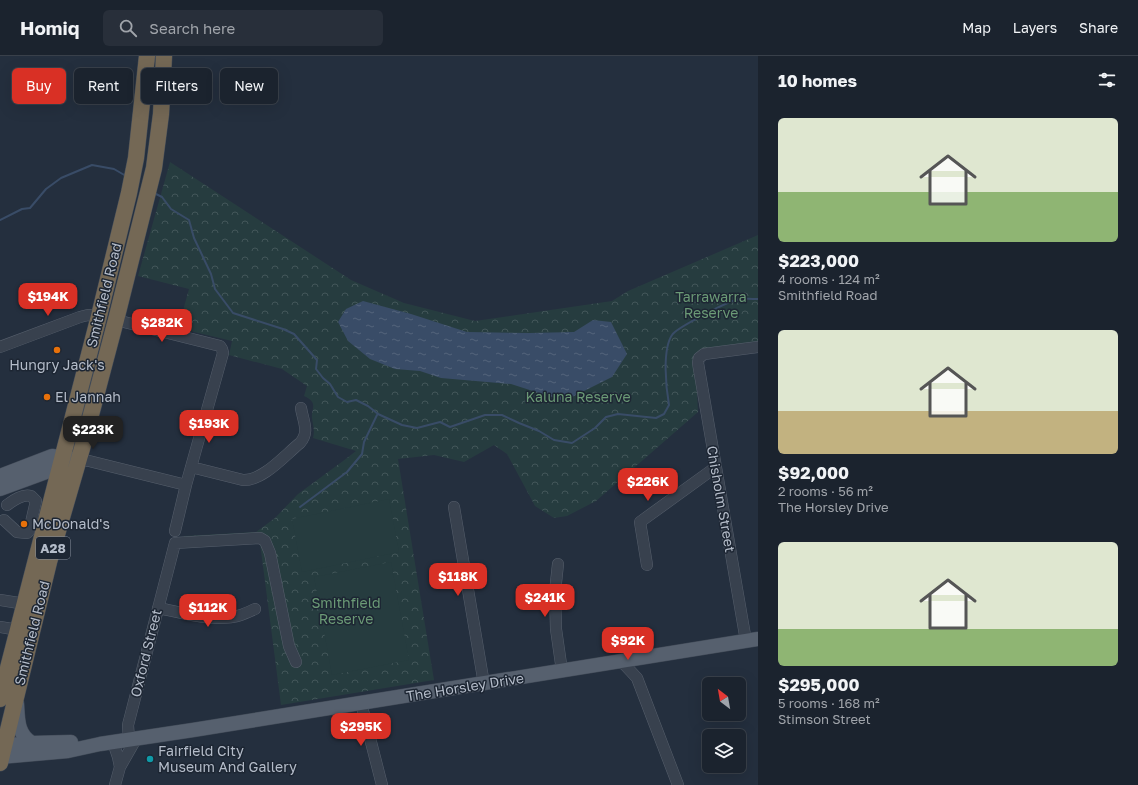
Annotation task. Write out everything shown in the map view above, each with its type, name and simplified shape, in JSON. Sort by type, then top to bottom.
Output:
[{"type":"highway","name":"Smithfield Road","points":[[0,699],[60,462],[99,316],[129,193],[136,158],[147,56]]},
{"type":"highway","name":"Smithfield Road","points":[[1,753],[49,562],[79,460],[154,168],[161,114],[164,56]]},
{"type":"main road","points":[[0,476],[52,456],[60,462]]},
{"type":"main road","points":[[0,489],[60,462],[79,460]]},
{"type":"main road","name":"The Horsley Drive","points":[[1,753],[68,751],[107,743],[752,640]]},
{"type":"main road","points":[[17,693],[18,726],[24,737],[32,743]]},
{"type":"main road","name":"The Horsley Drive","points":[[1,753],[32,743],[107,743]]},
{"type":"street","points":[[0,347],[80,317],[88,315],[99,316]]},
{"type":"street","points":[[116,320],[220,346],[223,352],[186,485],[175,531]]},
{"type":"street","name":"Chisholm Street","points":[[752,640],[716,467],[698,363],[699,358],[706,354],[758,347]]},
{"type":"street","points":[[191,467],[243,480],[250,480],[261,476],[304,438],[306,429],[301,408]]},
{"type":"street","points":[[79,460],[186,485]]},
{"type":"street","points":[[647,565],[640,522],[716,467]]},
{"type":"street","points":[[4,520],[17,532],[27,533],[29,531],[36,501],[31,496],[26,495],[7,505]]},
{"type":"street","points":[[454,507],[484,684]]},
{"type":"street","name":"Oxford Street","points":[[115,785],[120,767],[132,740],[128,725],[175,543],[260,538],[265,540],[270,553],[289,646],[296,662]]},
{"type":"street","points":[[558,564],[555,592],[556,629],[562,671]]},
{"type":"street","points":[[0,600],[25,604]]},
{"type":"street","points":[[158,608],[208,617],[225,618],[241,615],[255,609]]},
{"type":"street","points":[[0,627],[18,630]]},
{"type":"street","points":[[637,678],[639,666],[646,657]]},
{"type":"street","points":[[617,662],[624,664],[637,678],[678,785]]},
{"type":"street","points":[[361,703],[382,785]]},
{"type":"street","points":[[107,743],[118,757],[120,767]]},
{"type":"green space","points":[[170,162],[351,280],[404,303],[475,321],[612,301],[628,291],[758,235],[758,344],[695,353],[698,412],[596,501],[567,516],[554,518],[535,506],[507,454],[494,445],[464,462],[434,455],[398,459],[434,680],[281,705],[260,543],[183,548],[184,536],[256,532],[275,518],[298,494],[356,451],[313,438],[313,403],[304,396],[307,386],[282,369],[229,355],[232,341],[186,330],[184,307],[189,289],[138,276]]},
{"type":"green space","points":[[389,499],[399,552],[302,572],[292,519]]},
{"type":"green space","name":"Smithfield Reserve","points":[[391,562],[409,660],[332,675],[314,577]]},
{"type":"water","points":[[363,301],[411,314],[467,332],[574,332],[593,320],[611,322],[627,354],[612,377],[564,401],[511,384],[441,378],[420,371],[395,369],[370,359],[348,341],[338,322],[346,309]]},
{"type":"waterway","points":[[0,220],[22,209],[30,208],[46,189],[61,178],[92,165],[114,169],[126,176]]},
{"type":"waterway","points":[[154,193],[162,197],[171,209],[189,220],[194,238],[211,274],[215,289],[233,313],[294,334],[317,360],[316,369],[330,384],[338,397],[347,402],[356,400],[368,406],[378,414],[402,425],[417,428],[440,422],[450,427],[485,415],[502,415],[539,431],[554,440],[572,443],[595,428],[606,417],[618,414],[656,418],[664,414],[669,405],[666,379],[666,359],[667,350],[672,335],[692,321],[731,302],[741,299],[758,299]]},
{"type":"waterway","points":[[300,507],[347,472],[362,454],[364,442],[377,415]]},
{"type":"place","name":"Hungry Jack's","points":[[57,350]]},
{"type":"place","name":"El Jannah","points":[[47,397]]},
{"type":"place","name":"McDonald's","points":[[24,524]]},
{"type":"place","name":"Fairfield City Museum And Gallery","points":[[150,759]]},
{"type":"park label","name":"Tarrawarra Reserve","points":[[711,306]]},
{"type":"park label","name":"Kaluna Reserve","points":[[578,397]]}]
